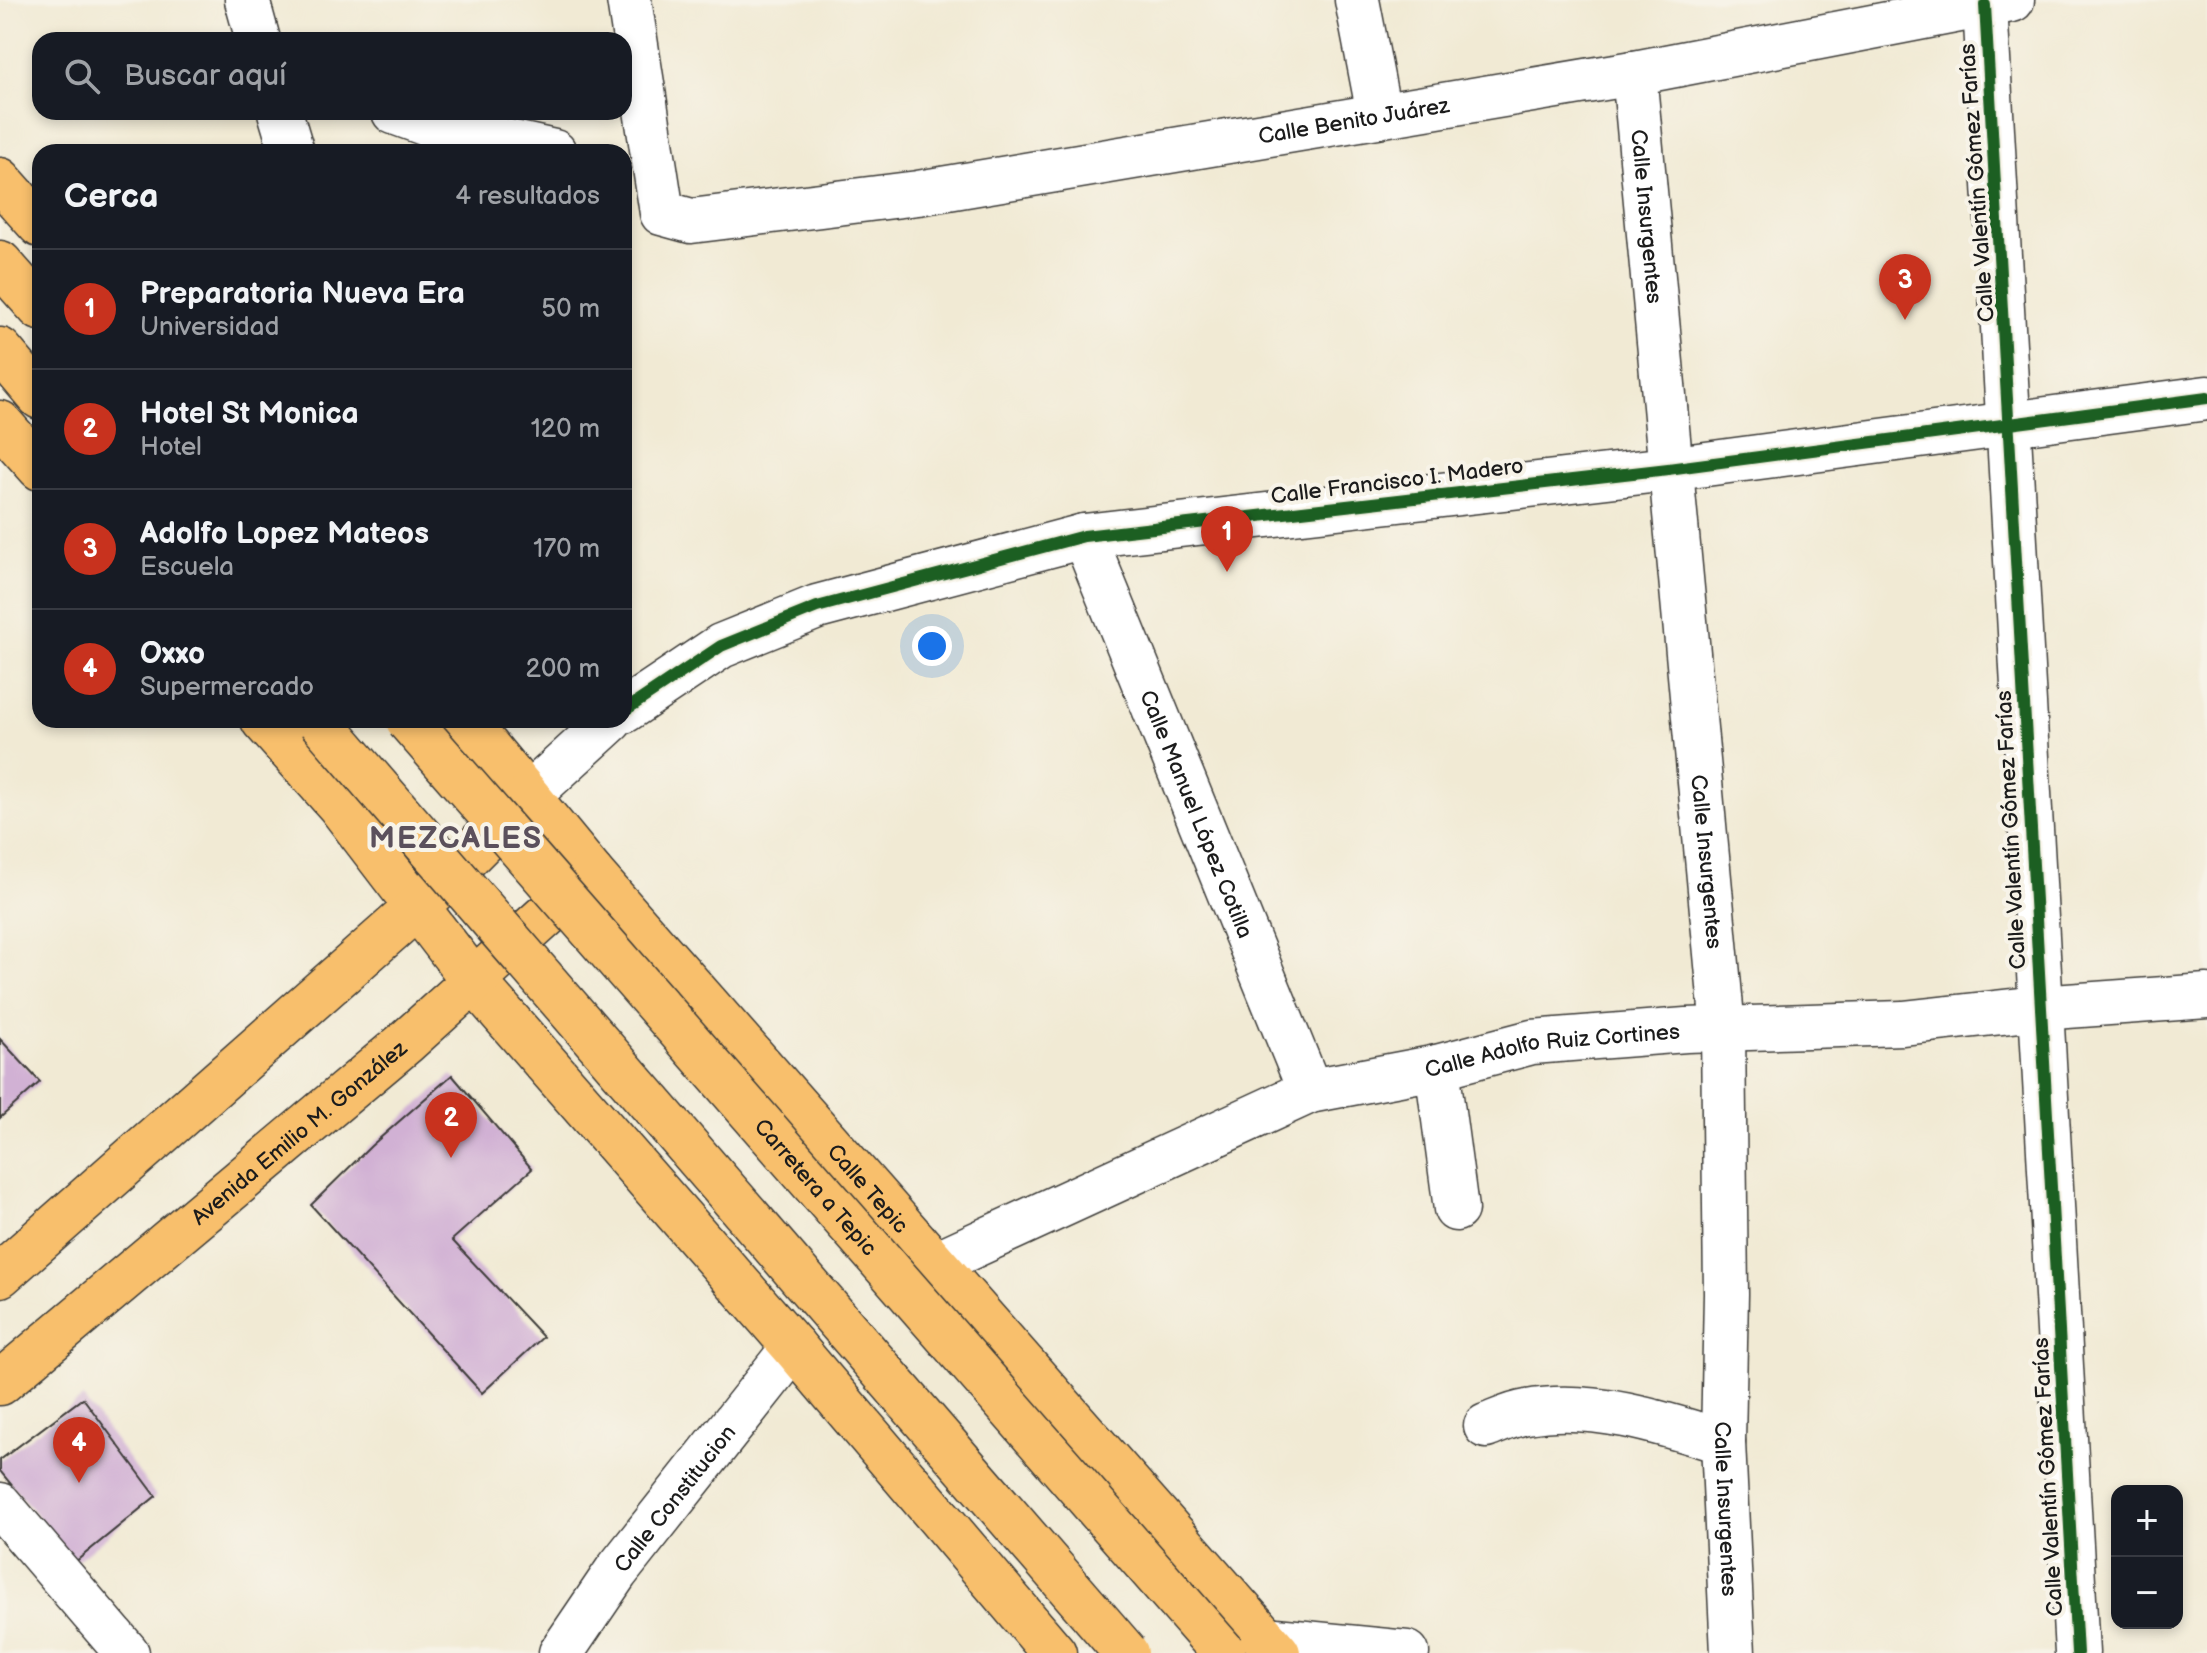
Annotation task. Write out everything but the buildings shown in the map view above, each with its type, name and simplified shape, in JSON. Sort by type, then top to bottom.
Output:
[{"type":"main road","points":[[0,180],[32,216]]},
{"type":"main road","points":[[0,263],[32,299]]},
{"type":"main road","points":[[0,350],[32,388]]},
{"type":"main road","points":[[0,423],[32,459]]},
{"type":"main road","points":[[270,728],[339,805],[415,909],[473,980],[794,1347],[1054,1653]]},
{"type":"main road","points":[[326,728],[1126,1653]]},
{"type":"main road","name":"Carretera a Tepic","points":[[415,728],[1224,1653]]},
{"type":"main road","name":"Calle Tepic","points":[[471,728],[592,874],[1271,1646]]},
{"type":"main road","points":[[0,1275],[415,909],[527,797]]},
{"type":"main road","name":"Avenida Emilio M. González","points":[[0,1383],[405,1043],[592,874]]},
{"type":"street","points":[[247,0],[256,32]]},
{"type":"street","points":[[629,0],[631,32]]},
{"type":"street","points":[[1357,0],[1379,114]]},
{"type":"street","name":"Calle Benito Juárez","points":[[639,171],[662,213],[691,221],[918,193],[1634,73],[1998,2]]},
{"type":"street","name":"Calle Valentín Gómez Farías","points":[[1998,2],[2011,421],[2039,1008],[2077,1653]]},
{"type":"street","points":[[632,51],[639,171]]},
{"type":"street","name":"Calle Insurgentes","points":[[1634,73],[1668,469],[1723,1029],[1726,1294],[1723,1442],[1733,1653]]},
{"type":"street","points":[[282,120],[290,144]]},
{"type":"street","points":[[416,120],[518,144]]},
{"type":"street","name":"Calle Francisco I. Madero","points":[[632,706],[721,646],[817,607],[1084,536],[1668,469],[2011,421],[2207,398]]},
{"type":"street","name":"Calle Manuel López Cotilla","points":[[1084,536],[1310,1091]]},
{"type":"street","points":[[527,797],[602,728]]},
{"type":"street","name":"Calle Adolfo Ruiz Cortines","points":[[936,1263],[1310,1091],[1437,1067],[1532,1042],[1723,1029],[1903,1023],[2039,1008],[2207,996]]},
{"type":"street","points":[[1437,1067],[1456,1209]]},
{"type":"street","name":"Calle Constitucion","points":[[561,1653],[616,1572],[794,1347]]},
{"type":"street","points":[[1486,1426],[1527,1412],[1585,1411],[1661,1423],[1723,1442]]},
{"type":"street","points":[[0,1505],[127,1653]]},
{"type":"street","points":[[1271,1646],[1407,1653]]},
{"type":"cycle path","points":[[1985,5],[2077,1653]]},
{"type":"cycle path","points":[[632,706],[721,646],[817,607],[1084,536],[1668,469],[2207,398]]},
{"type":"place","name":"Adolfo Lopez Mateos","points":[[1905,320]]},
{"type":"place","name":"Preparatoria Nueva Era","points":[[1227,572]]},
{"type":"place","name":"Hotel St Monica","points":[[451,1158]]},
{"type":"place","name":"Oxxo","points":[[79,1483]]},
{"type":"district","name":"MEZCALES","points":[[456,838]]}]
